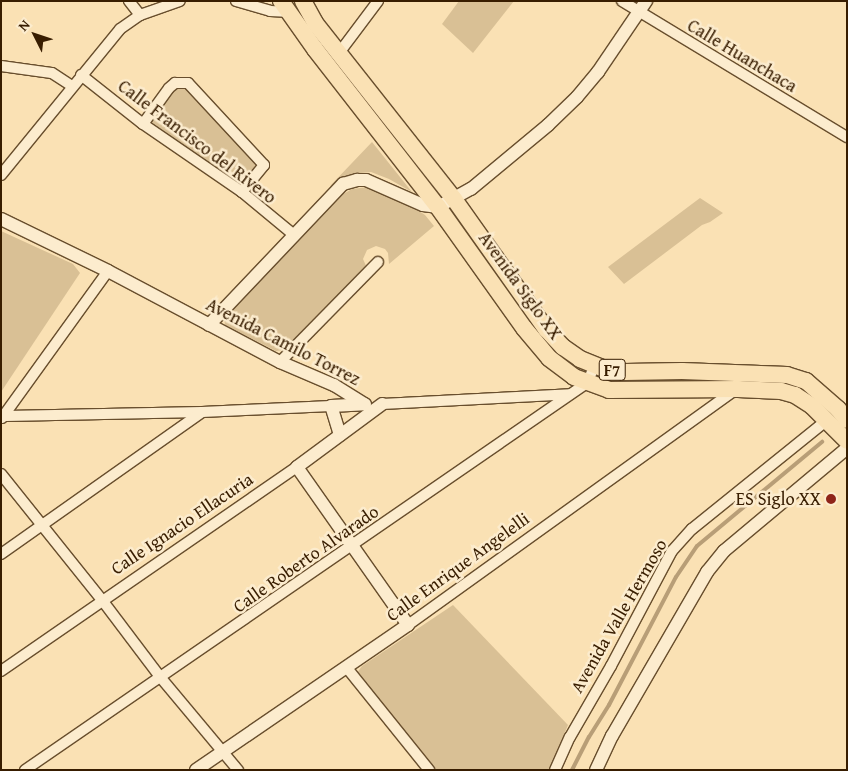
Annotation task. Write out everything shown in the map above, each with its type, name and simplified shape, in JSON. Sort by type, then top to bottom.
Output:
[{"type":"highway","name":"Avenida Siglo XX","points":[[304,3],[315,23],[454,199],[546,329],[563,347],[580,359],[595,365],[626,372],[787,375],[806,382],[847,420]]},
{"type":"highway","name":"Avenida Siglo XX","points":[[285,7],[438,207],[535,343],[548,358],[587,383],[619,391],[738,388],[782,391],[795,395],[812,406],[847,441]]},
{"type":"street","points":[[128,1],[140,15]]},
{"type":"street","points":[[1,175],[120,29],[140,15],[180,1]]},
{"type":"street","points":[[236,1],[270,11],[304,3]]},
{"type":"street","points":[[339,53],[378,1]]},
{"type":"street","name":"Calle Huanchaca","points":[[622,1],[847,137]]},
{"type":"street","points":[[210,325],[331,194],[343,184],[357,180],[376,184],[423,205],[438,207],[454,199],[495,170],[577,97],[598,72],[646,1]]},
{"type":"street","points":[[1,66],[52,73],[72,86]]},
{"type":"street","name":"Calle Francisco del Rivero","points":[[82,75],[143,124],[242,192],[294,235]]},
{"type":"street","points":[[143,124],[169,88],[175,83],[188,83],[264,165],[242,192]]},
{"type":"street","name":"Avenida Camilo Torrez","points":[[1,219],[108,271],[280,362],[334,385],[365,404],[571,394]]},
{"type":"street","points":[[280,362],[378,262]]},
{"type":"street","points":[[3,417],[108,271]]},
{"type":"street","points":[[587,383],[595,365]]},
{"type":"street","name":"Calle Roberto Alvarado","points":[[25,770],[587,383]]},
{"type":"street","name":"Calle Enrique Angelelli","points":[[196,770],[347,668],[738,388]]},
{"type":"street","points":[[3,417],[202,412],[365,404]]},
{"type":"street","name":"Calle Ignacio Ellacuria","points":[[1,671],[296,467],[382,404]]},
{"type":"street","points":[[331,406],[340,435]]},
{"type":"street","points":[[1,554],[202,412]]},
{"type":"street","name":"Avenida Valle Hermoso","points":[[556,770],[570,736],[611,666],[672,551],[692,529],[827,420]]},
{"type":"street","points":[[596,770],[612,736],[707,572],[724,551],[847,448]]},
{"type":"street","points":[[296,467],[408,625]]},
{"type":"street","points":[[1,474],[102,600],[161,678],[238,770]]},
{"type":"street","points":[[347,668],[429,770]]},
{"type":"shaded area","points":[[459,1],[514,1],[473,53],[442,24]]},
{"type":"shaded area","points":[[180,87],[187,88],[256,162],[253,171],[240,186],[150,121],[172,91]]},
{"type":"shaded area","points":[[372,142],[412,192],[389,179],[371,172],[351,174],[330,186]]},
{"type":"shaded area","points":[[368,187],[413,207],[425,215],[434,226],[389,264],[388,253],[385,249],[376,246],[367,250],[363,259],[367,268],[284,350],[276,351],[225,325],[224,318],[338,197],[352,189]]},
{"type":"shaded area","points":[[700,198],[723,213],[702,225],[624,284],[608,267]]},
{"type":"shaded area","points":[[1,231],[73,264],[80,273],[1,392]]},
{"type":"shaded area","points":[[453,605],[568,725],[549,770],[431,770],[357,673],[362,666]]},
{"type":"waterway","points":[[572,770],[589,737],[609,705],[676,577],[697,546],[822,442]]},
{"type":"place","name":"ES Siglo XX","points":[[831,499]]}]
